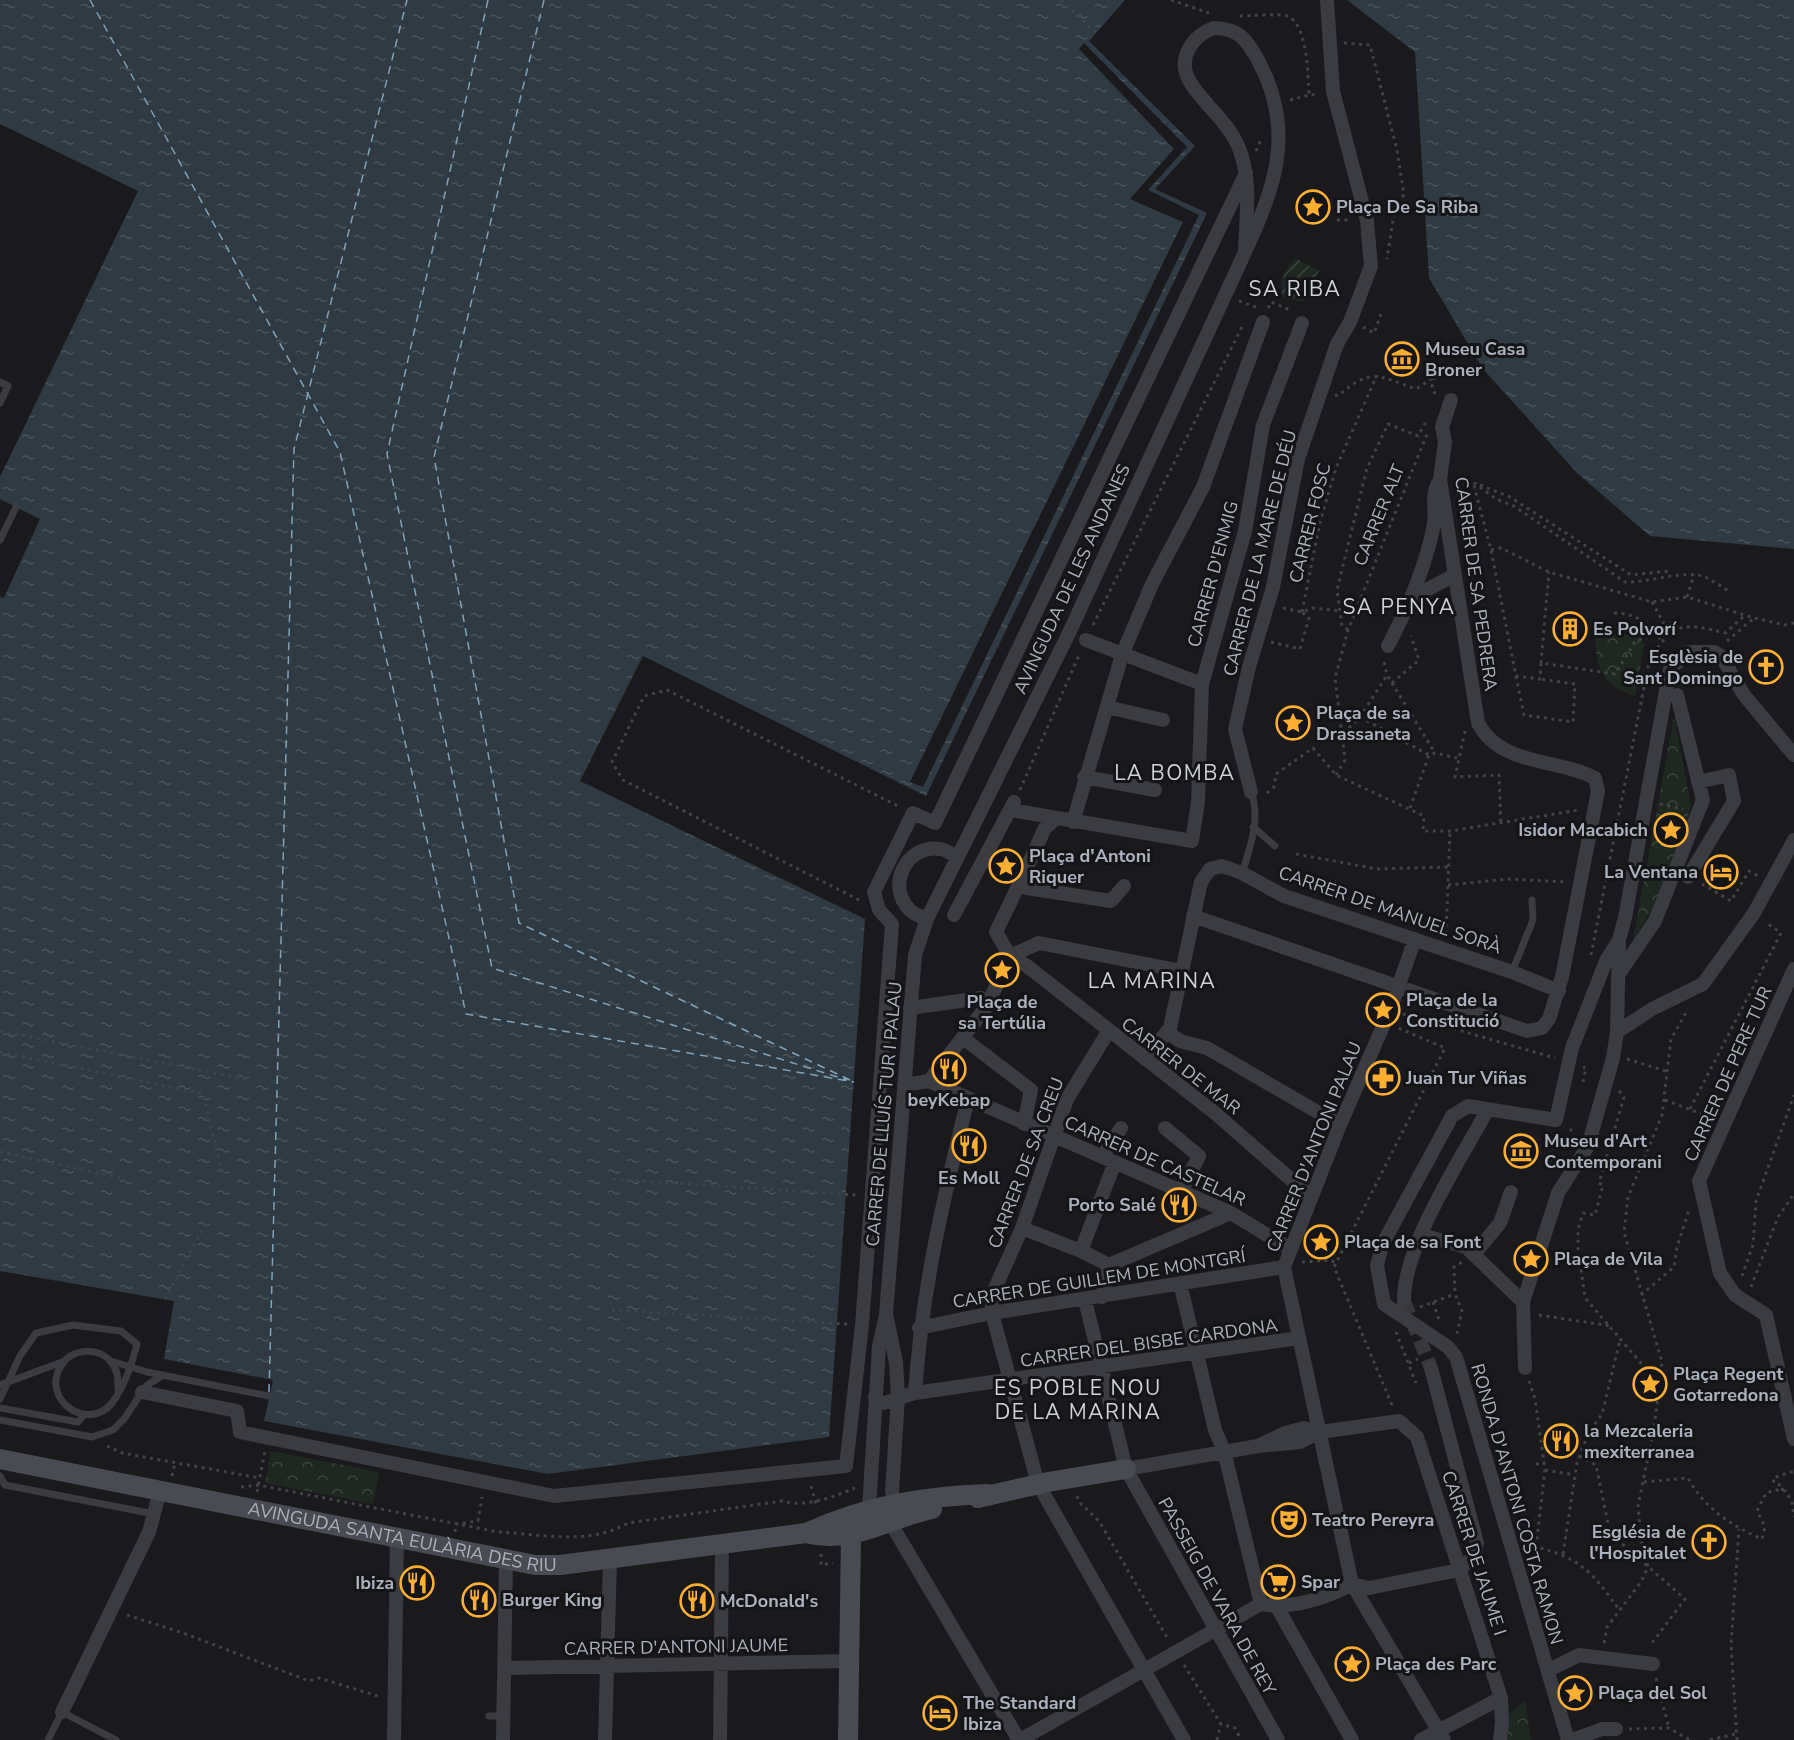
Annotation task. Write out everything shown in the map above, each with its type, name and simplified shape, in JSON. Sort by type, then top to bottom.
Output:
[{"type":"street","name":"CARRER DE LA MARE DE DÉU","points":[[1254,798],[1235,729],[1268,605],[1298,459],[1337,344],[1350,322],[1371,266],[1366,220],[1333,91],[1327,0]]},
{"type":"street","name":"AVINGUDA DE LES ANDANES","points":[[927,919],[1069,633],[1263,215],[1275,176],[1279,130],[1276,103],[1268,79],[1247,40],[1232,30],[1214,28],[1198,36],[1191,43],[1185,63],[1186,73],[1190,82],[1222,120],[1238,147],[1246,173]]},
{"type":"street","points":[[1245,252],[1246,173]]},
{"type":"street","points":[[142,1392],[237,1411],[240,1432],[554,1496],[846,1466],[862,1325],[892,924],[879,910],[874,892],[913,813],[935,824],[1246,173]]},
{"type":"street","points":[[954,915],[1011,804],[1054,820],[1073,822],[1084,777],[1122,655],[1152,584],[1203,487],[1263,322]]},
{"type":"street","name":"CARRER D'ENMIG","points":[[1073,822],[1191,841],[1198,801],[1202,684],[1245,531],[1263,425],[1302,323]]},
{"type":"street","name":"CARRER DE SA PEDRERA","points":[[1451,400],[1442,427],[1445,442],[1440,478],[1478,723],[1485,737],[1504,750],[1547,765],[1579,770],[1595,778],[1598,791],[1595,813]]},
{"type":"street","points":[[1388,645],[1411,598],[1434,523],[1434,490],[1440,478]]},
{"type":"street","points":[[1411,598],[1455,574]]},
{"type":"street","points":[[1086,640],[1202,684]]},
{"type":"street","points":[[1525,1368],[1523,1306],[1558,1193],[1588,1146],[1619,1056],[1617,1032],[1619,940],[1670,669],[1689,652],[1714,652],[1721,656],[1744,695],[1794,755]]},
{"type":"street","points":[[1620,972],[1634,955],[1655,921],[1703,800],[1677,694]]},
{"type":"street","points":[[1107,707],[1162,720]]},
{"type":"street","points":[[1688,877],[1734,801],[1729,775],[1698,782]]},
{"type":"street","points":[[1084,777],[1155,790]]},
{"type":"street","points":[[1145,1059],[1170,1028],[1193,916],[1527,1031],[1542,1028],[1548,1019],[1558,991],[1595,813]]},
{"type":"street","points":[[1010,956],[996,932],[1024,883],[1045,828],[1054,820]]},
{"type":"street","points":[[1617,1032],[1638,1018],[1703,984],[1754,914],[1794,840]]},
{"type":"street","points":[[927,919],[910,911],[900,895],[899,877],[907,860],[923,850],[942,849],[958,857]]},
{"type":"street","name":"CARRER DE MANUEL SORÀ","points":[[1193,916],[1201,882],[1210,869],[1222,866],[1242,873],[1284,896],[1512,972],[1558,991]]},
{"type":"street","points":[[1024,883],[1111,901],[1124,886]]},
{"type":"street","name":"CARRER DE LLUÍS TUR I PALAU","points":[[869,1509],[879,1346],[886,1314],[915,955],[927,919]]},
{"type":"street","name":"CARRER D'ANTONI PALAU","points":[[1287,1258],[1340,1125],[1390,1010],[1415,939]]},
{"type":"street","points":[[1384,1304],[1377,1266],[1388,1235],[1452,1116],[1468,1106],[1556,1120],[1572,1048],[1606,961],[1619,940]]},
{"type":"street","points":[[929,1081],[963,1038],[1010,956],[1039,943],[1182,971]]},
{"type":"street","name":"CARRER DE MAR","points":[[1010,956],[1027,966],[1108,1032],[1215,1113],[1311,1197]]},
{"type":"street","name":"CARRER DE PERE TUR","points":[[1794,969],[1699,1181],[1720,1273],[1735,1295],[1766,1315],[1794,1439]]},
{"type":"street","points":[[910,1008],[984,1002]]},
{"type":"street","name":"CARRER DE SA CREU","points":[[992,1313],[992,1295],[1022,1228],[1067,1099],[1108,1032]]},
{"type":"street","points":[[1167,1032],[1180,1041],[1207,1048],[1340,1125]]},
{"type":"street","points":[[963,1038],[1031,1090],[1024,1124]]},
{"type":"street","points":[[904,1085],[929,1081],[968,1099],[934,1236],[919,1328],[915,1394]]},
{"type":"street","name":"CARRER DE CASTELAR","points":[[968,1099],[1232,1213],[1287,1258]]},
{"type":"street","points":[[1401,1308],[1404,1284],[1422,1235],[1488,1109]]},
{"type":"street","points":[[1081,1251],[1108,1160],[1121,1128]]},
{"type":"street","points":[[1165,1128],[1199,1156],[1180,1191]]},
{"type":"street","points":[[1474,1254],[1500,1223],[1511,1192]]},
{"type":"street","points":[[1022,1228],[1109,1264],[1232,1213]]},
{"type":"street","points":[[1422,1235],[1466,1247],[1523,1306]]},
{"type":"street","points":[[1287,1258],[1299,1338],[1352,1584],[1442,1736]]},
{"type":"street","name":"CARRER DE GUILLEM DE MONTGRÍ","points":[[919,1328],[992,1313],[1085,1300],[1180,1283],[1287,1258]]},
{"type":"street","points":[[1102,1297],[1109,1264]]},
{"type":"street","points":[[1180,1283],[1215,1430],[1224,1451],[1261,1604]]},
{"type":"street","name":"PASSEIG DE VARA DE REY","points":[[1085,1300],[1126,1469],[1214,1630],[1278,1740]]},
{"type":"street","name":"RONDA D'ANTONI COSTA RAMON","points":[[1384,1304],[1401,1308],[1448,1347],[1456,1357],[1531,1620],[1570,1740]]},
{"type":"street","points":[[992,1313],[1038,1484],[1184,1740]]},
{"type":"street","name":"CARRER DE LLUÍS TUR I PALAU","points":[[886,1314],[896,1362],[898,1396],[891,1506]]},
{"type":"street","name":"CARRER DEL BISBE CARDONA","points":[[898,1396],[1197,1355],[1299,1338]]},
{"type":"street","points":[[891,1506],[922,1575],[1019,1740],[1177,1654],[1261,1604],[1277,1607],[1338,1592],[1352,1584],[1369,1588],[1459,1570],[1474,1556],[1477,1544],[1431,1368]]},
{"type":"street","points":[[875,1396],[880,1403],[886,1403],[898,1396]]},
{"type":"street","name":"CARRER DE JAUME I","points":[[1320,1432],[1398,1421],[1417,1437],[1454,1546],[1459,1570],[1501,1698],[1500,1740]]},
{"type":"street","points":[[872,1438],[884,1430],[895,1437]]},
{"type":"street","points":[[848,1740],[849,1661],[844,1532],[891,1506],[988,1494],[1224,1451],[1307,1441],[1320,1432]]},
{"type":"street","name":"AVINGUDA SANTA EULÀRIA DES RIU","points":[[0,1459],[506,1559],[560,1565],[806,1533],[844,1532],[869,1509],[891,1506]]},
{"type":"street","points":[[62,1712],[149,1532],[160,1491]]},
{"type":"street","points":[[394,1740],[397,1537]]},
{"type":"street","points":[[720,1740],[722,1544]]},
{"type":"street","points":[[605,1740],[609,1558]]},
{"type":"street","points":[[503,1740],[496,1716],[504,1668],[506,1559]]},
{"type":"street","points":[[1277,1607],[1352,1740]]},
{"type":"street","points":[[1549,1670],[1579,1655],[1602,1651],[1653,1664]]},
{"type":"street","name":"CARRER D'ANTONI JAUME","points":[[504,1668],[849,1661]]},
{"type":"street","points":[[1421,1740],[1442,1736],[1501,1698]]},
{"type":"street","points":[[1570,1740],[1607,1730]]},
{"type":"lane","points":[[0,382],[8,386],[0,404]]},
{"type":"lane","points":[[0,540],[16,507]]},
{"type":"lane","name":"CARRER DE LA MARE DE DÉU","points":[[1242,873],[1253,827],[1254,798]]},
{"type":"lane","points":[[1253,827],[1275,846]]},
{"type":"lane","points":[[1512,972],[1533,920],[1532,900]]},
{"type":"lane","points":[[0,1398],[4,1384],[36,1333],[73,1325],[121,1332],[137,1344],[132,1367],[112,1403],[99,1412],[84,1415],[73,1411],[57,1395],[55,1384],[62,1362]]},
{"type":"lane","points":[[4,1384],[62,1362],[73,1354],[86,1351],[99,1353],[111,1361],[163,1375],[269,1396]]},
{"type":"lane","points":[[111,1361],[117,1373],[118,1389]]},
{"type":"lane","points":[[0,1420],[92,1437],[113,1430],[124,1419],[146,1386],[163,1375]]},
{"type":"lane","points":[[0,1408],[78,1422],[84,1415]]},
{"type":"lane","points":[[0,1476],[5,1485],[155,1514]]},
{"type":"lane","points":[[48,1740],[62,1712],[116,1740]]},
{"type":"path","points":[[1061,0],[1096,33]]},
{"type":"path","points":[[1171,0],[1203,12]]},
{"type":"path","points":[[1235,16],[1286,16],[1296,23],[1305,45],[1309,95],[1312,94]]},
{"type":"path","points":[[1330,42],[1370,45],[1397,150],[1404,195],[1396,201],[1390,247],[1384,269],[1371,266]]},
{"type":"path","points":[[1225,295],[1266,311],[1271,302],[1306,316],[1302,323]]},
{"type":"path","points":[[1011,804],[1086,640],[1252,306]]},
{"type":"path","points":[[1350,322],[1374,333],[1381,314]]},
{"type":"path","points":[[1323,389],[1338,396],[1356,380],[1377,375],[1416,389],[1434,377]]},
{"type":"path","name":"CARRER FOSC","points":[[1258,639],[1300,649],[1309,618],[1302,612],[1320,522],[1336,468],[1377,375]]},
{"type":"path","points":[[1348,630],[1342,626],[1337,590],[1367,468],[1388,424],[1418,436],[1423,425]]},
{"type":"path","name":"CARRER ALT","points":[[1336,775],[1345,760],[1335,678],[1348,630],[1423,444]]},
{"type":"path","points":[[1473,482],[1491,550],[1516,675],[1524,715],[1573,722],[1575,684],[1516,675]]},
{"type":"path","points":[[1473,482],[1510,497],[1631,575],[1670,571]]},
{"type":"path","points":[[1473,482],[1496,499],[1514,506],[1625,582],[1640,583],[1694,574],[1730,592]]},
{"type":"path","points":[[1491,550],[1501,548],[1549,572],[1652,602],[1687,597],[1754,618],[1785,625],[1794,623]]},
{"type":"path","points":[[1540,679],[1549,572]]},
{"type":"path","points":[[1687,597],[1694,574]]},
{"type":"path","points":[[1652,602],[1669,633]]},
{"type":"path","points":[[1268,605],[1302,612],[1313,608],[1340,611]]},
{"type":"path","points":[[1614,613],[1631,614],[1644,619],[1661,640]]},
{"type":"path","points":[[1725,643],[1754,618]]},
{"type":"path","points":[[1392,683],[1419,660],[1407,628],[1400,623]]},
{"type":"path","points":[[1541,663],[1615,674],[1635,642],[1655,632]]},
{"type":"path","points":[[1388,645],[1384,660],[1387,675],[1435,753]]},
{"type":"path","points":[[1342,735],[1360,717],[1387,675]]},
{"type":"path","points":[[879,910],[623,780],[612,762],[644,696],[667,690],[913,813]]},
{"type":"path","points":[[1476,706],[1471,709],[1457,758],[1455,777],[1498,775],[1501,824]]},
{"type":"path","points":[[1360,717],[1429,755],[1435,753],[1457,758]]},
{"type":"path","points":[[1254,798],[1274,786],[1276,774],[1313,748],[1336,775],[1424,816],[1423,831],[1450,831],[1579,810],[1595,813]]},
{"type":"path","points":[[1410,808],[1429,755]]},
{"type":"path","points":[[1666,806],[1683,809]]},
{"type":"path","points":[[1445,950],[1450,831]]},
{"type":"path","points":[[1296,854],[1377,869],[1448,867]]},
{"type":"path","points":[[1688,877],[1731,901],[1749,871],[1771,882]]},
{"type":"path","points":[[1448,885],[1508,879],[1569,882]]},
{"type":"path","points":[[1665,1100],[1690,1109],[1781,933]]},
{"type":"path","points":[[1602,1651],[1607,1627],[1641,1582],[1648,1567],[1641,1539],[1638,1506],[1656,1412],[1662,1362],[1624,1232],[1628,1197],[1644,1164],[1665,1100],[1671,1040],[1703,984]]},
{"type":"path","points":[[1390,1010],[1558,1059]]},
{"type":"path","points":[[0,1031],[245,1079]]},
{"type":"path","points":[[0,1052],[203,1095],[223,1176]]},
{"type":"path","points":[[1619,1056],[1669,1072]]},
{"type":"path","points":[[1735,1295],[1753,1245],[1756,1201],[1794,1095]]},
{"type":"path","points":[[1623,1097],[1599,1183],[1603,1185],[1594,1215],[1583,1213],[1578,1229],[1578,1248],[1585,1298],[1652,1376],[1660,1377]]},
{"type":"path","points":[[0,1152],[121,1178]]},
{"type":"path","points":[[613,1179],[872,1196]]},
{"type":"path","points":[[1641,1295],[1674,1267],[1677,1247],[1699,1181]]},
{"type":"path","points":[[1755,1275],[1778,1217],[1794,1194]]},
{"type":"path","points":[[165,1299],[203,1229]]},
{"type":"path","points":[[1456,1342],[1462,1311],[1455,1294],[1454,1267],[1474,1254]]},
{"type":"path","points":[[1287,1258],[1295,1263],[1330,1260],[1336,1263]]},
{"type":"path","points":[[1401,1308],[1455,1294]]},
{"type":"path","points":[[1384,1304],[1416,1383]]},
{"type":"path","points":[[1523,1306],[1574,1322],[1611,1326]]},
{"type":"path","points":[[612,1310],[862,1325]]},
{"type":"path","points":[[1563,1554],[1574,1475],[1579,1456],[1588,1434],[1602,1414],[1620,1339]]},
{"type":"path","points":[[1525,1368],[1535,1399],[1545,1463],[1536,1547],[1563,1554],[1584,1567],[1620,1611]]},
{"type":"path","points":[[92,1437],[122,1454],[260,1478]]},
{"type":"path","points":[[253,1509],[268,1438]]},
{"type":"path","points":[[1579,1456],[1596,1465],[1610,1533],[1685,1599]]},
{"type":"path","points":[[1536,1464],[1545,1463]]},
{"type":"path","points":[[1545,1470],[1574,1475]]},
{"type":"path","points":[[1794,1471],[1773,1478],[1774,1483],[1783,1486],[1794,1517]]},
{"type":"path","points":[[1071,1478],[1079,1502],[1099,1521],[1221,1724],[1235,1728],[1241,1740]]},
{"type":"path","points":[[1644,1482],[1688,1478],[1697,1495],[1739,1529],[1762,1539],[1765,1527],[1757,1511],[1766,1493],[1784,1491]]},
{"type":"path","points":[[452,1548],[456,1524],[477,1521],[485,1482]]},
{"type":"path","points":[[1737,1740],[1731,1644],[1739,1529]]},
{"type":"path","points":[[122,1614],[183,1633],[309,1681],[319,1678],[395,1702]]},
{"type":"path","points":[[1217,1740],[1221,1724]]},
{"type":"path","points":[[1607,1730],[1669,1728],[1690,1740]]},
{"type":"path","points":[[1710,1740],[1735,1734]]},
{"type":"green space","points":[[1295,258],[1319,271],[1302,302],[1283,297],[1281,291],[1283,276]]},
{"type":"green space","points":[[1638,634],[1644,645],[1635,696],[1615,687],[1603,674],[1597,657],[1595,635]]},
{"type":"green space","points":[[1674,717],[1691,806],[1677,853],[1656,903],[1633,940]]},
{"type":"green space","points":[[271,1451],[379,1472],[373,1504],[265,1483]]},
{"type":"green space","points":[[1525,1700],[1531,1740],[1507,1740],[1509,1714]]},
{"type":"water","points":[[0,0],[1125,0],[1089,41],[1195,146],[1155,189],[1207,213],[926,796],[643,656],[580,781],[865,919],[829,1437],[548,1474],[264,1421],[273,1380],[164,1359],[174,1301],[0,1271],[0,597],[4,598],[40,519],[0,499],[0,477],[138,191],[0,124]]},
{"type":"water","points":[[1347,0],[1794,0],[1794,549],[1650,536],[1577,473],[1483,369],[1429,278],[1415,52]]},
{"type":"pier","points":[[1084,43],[1187,147],[1148,190],[1199,215],[923,787],[910,782],[1183,222],[1130,199],[1174,149],[1079,49]]},
{"type":"ferry route","points":[[90,0],[340,452],[466,1014],[854,1082]]},
{"type":"ferry route","points":[[269,1392],[294,449],[407,0]]},
{"type":"ferry route","points":[[488,0],[387,454],[492,968],[847,1080]]},
{"type":"ferry route","points":[[544,0],[434,457],[519,923],[850,1080]]},
{"type":"tunnel","points":[[1404,1301],[1431,1368]]},
{"type":"place","name":"Plaça De Sa Riba","points":[[1313,207]]},
{"type":"place","name":"Museu Casa Broner","points":[[1402,359]]},
{"type":"place","name":"Es Polvorí","points":[[1570,629]]},
{"type":"place","name":"Esglèsia de Sant Domingo","points":[[1766,667]]},
{"type":"place","name":"Plaça de sa Drassaneta","points":[[1293,723]]},
{"type":"place","name":"Isidor Macabich","points":[[1671,830]]},
{"type":"place","name":"Plaça d'Antoni Riquer","points":[[1006,866]]},
{"type":"place","name":"La Ventana","points":[[1721,872]]},
{"type":"place","name":"Plaça de sa Tertúlia","points":[[1002,970]]},
{"type":"place","name":"Plaça de la Constitució","points":[[1383,1010]]},
{"type":"place","name":"beyKebap","points":[[949,1069]]},
{"type":"place","name":"Juan Tur Viñas","points":[[1383,1078]]},
{"type":"place","name":"Es Moll","points":[[969,1146]]},
{"type":"place","name":"Museu d'Art Contemporani","points":[[1521,1151]]},
{"type":"place","name":"Porto Salé","points":[[1179,1205]]},
{"type":"place","name":"Plaça de sa Font","points":[[1321,1242]]},
{"type":"place","name":"Plaça de Vila","points":[[1531,1259]]},
{"type":"place","name":"Plaça Regent Gotarredona","points":[[1650,1384]]},
{"type":"place","name":"la Mezcaleria mexiterranea","points":[[1561,1441]]},
{"type":"place","name":"Teatro Pereyra","points":[[1289,1520]]},
{"type":"place","name":"Església de l'Hospitalet","points":[[1709,1542]]},
{"type":"place","name":"Spar","points":[[1278,1582]]},
{"type":"place","name":"Ibiza","points":[[417,1583]]},
{"type":"place","name":"Burger King","points":[[479,1600]]},
{"type":"place","name":"McDonald's","points":[[697,1601]]},
{"type":"place","name":"Plaça des Parc","points":[[1352,1664]]},
{"type":"place","name":"Plaça del Sol","points":[[1575,1693]]},
{"type":"place","name":"The Standard Ibiza","points":[[940,1713]]},
{"type":"district","name":"SA RIBA","points":[[1295,289]]},
{"type":"district","name":"SA PENYA","points":[[1399,607]]},
{"type":"district","name":"LA BOMBA","points":[[1175,773]]},
{"type":"district","name":"LA MARINA","points":[[1152,981]]},
{"type":"district","name":"ES POBLE NOU DE LA MARINA","points":[[1078,1400]]}]
